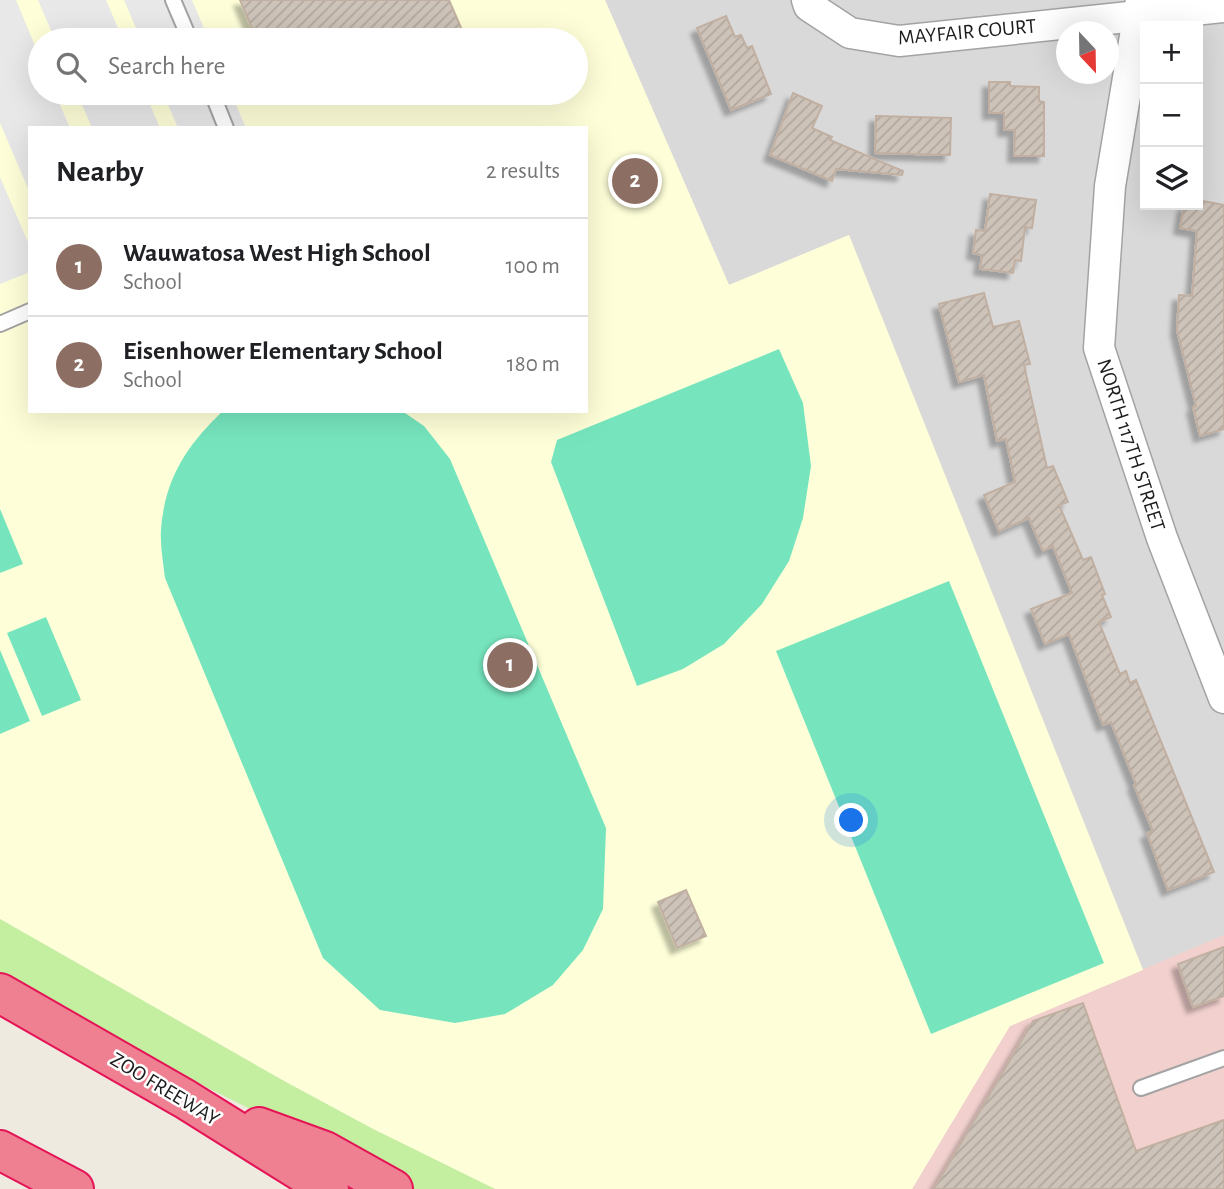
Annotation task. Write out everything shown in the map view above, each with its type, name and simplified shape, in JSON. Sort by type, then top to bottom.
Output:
[{"type":"highway","name":"ZOO FREEWAY","points":[[0,993],[185,1099],[329,1189]]},
{"type":"highway","points":[[185,1099],[325,1151],[393,1189]]},
{"type":"highway","points":[[0,1150],[74,1189]]},
{"type":"street","name":"MAYFAIR COURT","points":[[807,0],[809,6],[850,33],[900,41],[1140,8],[1224,7]]},
{"type":"street","name":"NORTH 117TH STREET","points":[[1140,8],[1111,186],[1100,348],[1162,538],[1224,698]]},
{"type":"lane","points":[[173,0],[185,28]]},
{"type":"lane","points":[[217,105],[225,126]]},
{"type":"lane","points":[[0,324],[28,312]]},
{"type":"lane","points":[[1141,1088],[1224,1058]]},
{"type":"shaded area","points":[[0,0],[605,0],[729,285],[849,235],[1143,970],[1010,1026],[912,1189],[495,1189],[373,1129],[0,919]]},
{"type":"shaded area","points":[[0,0],[16,0],[28,29],[28,105],[60,105],[69,126],[28,126],[28,188],[0,123]]},
{"type":"shaded area","points":[[38,0],[106,0],[118,28],[50,28]]},
{"type":"shaded area","points":[[124,0],[192,0],[204,28],[136,28]]},
{"type":"shaded area","points":[[605,0],[1224,0],[1224,935],[1143,970],[849,235],[729,285]]},
{"type":"shaded area","points":[[82,105],[150,105],[159,126],[91,126]]},
{"type":"shaded area","points":[[168,105],[236,105],[245,126],[177,126]]},
{"type":"shaded area","points":[[0,177],[28,242],[28,273],[0,284]]},
{"type":"shaded area","points":[[1224,935],[1224,1189],[912,1189],[1009,1026]]},
{"type":"green space","points":[[779,349],[803,403],[811,466],[803,518],[789,561],[762,604],[724,644],[683,669],[637,686],[551,462],[557,440]]},
{"type":"green space","points":[[221,413],[405,413],[424,426],[450,459],[606,828],[603,909],[583,950],[553,985],[505,1014],[455,1023],[380,1010],[323,958],[165,578],[161,535],[167,494],[180,464]]},
{"type":"green space","points":[[0,509],[23,564],[0,573]]},
{"type":"green space","points":[[949,581],[1104,963],[931,1034],[776,651]]},
{"type":"green space","points":[[46,617],[81,700],[42,716],[7,633]]},
{"type":"green space","points":[[0,650],[30,721],[0,734]]},
{"type":"green space","points":[[0,919],[284,1081],[373,1129],[495,1189],[410,1189],[190,1079],[0,974]]},
{"type":"building","points":[[240,0],[449,0],[461,28],[252,28]]},
{"type":"building","points":[[726,16],[735,37],[741,35],[747,48],[752,46],[771,94],[731,110],[697,28]]},
{"type":"building","points":[[989,82],[1039,87],[1039,101],[1044,102],[1044,156],[1014,156],[1015,130],[1004,130],[1004,113],[989,113]]},
{"type":"building","points":[[793,93],[822,106],[812,128],[832,137],[830,140],[903,171],[902,175],[836,169],[832,181],[770,155]]},
{"type":"building","points":[[876,116],[951,118],[950,155],[875,153]]},
{"type":"building","points":[[990,194],[1036,200],[1032,228],[1025,227],[1021,261],[1015,260],[1013,273],[980,269],[982,255],[973,253],[976,230],[985,231]]},
{"type":"building","points":[[1203,201],[1224,205],[1224,429],[1200,436],[1193,407],[1196,406],[1177,330],[1179,295],[1192,296],[1197,231],[1180,228],[1183,210],[1203,210]]},
{"type":"building","points":[[984,293],[993,327],[1019,321],[1030,364],[1024,365],[1047,468],[1053,466],[1068,502],[1059,505],[1083,560],[1091,557],[1105,594],[1102,595],[1111,617],[1099,622],[1120,674],[1126,671],[1130,683],[1136,680],[1214,872],[1168,890],[1147,833],[1153,831],[1134,785],[1136,784],[1111,722],[1103,725],[1069,634],[1045,644],[1031,609],[1072,593],[1053,546],[1043,551],[1029,518],[999,531],[984,495],[1015,482],[1006,439],[997,441],[984,375],[959,382],[939,304]]},
{"type":"building","points":[[686,890],[706,936],[677,948],[658,902]]},
{"type":"building","points":[[1224,947],[1224,996],[1193,1007],[1178,964]]},
{"type":"building","points":[[1083,1003],[1136,1151],[1224,1120],[1224,1189],[934,1189],[1033,1021]]},
{"type":"place","name":"Eisenhower Elementary School","points":[[635,181]]},
{"type":"place","name":"Wauwatosa West High School","points":[[510,665]]}]
